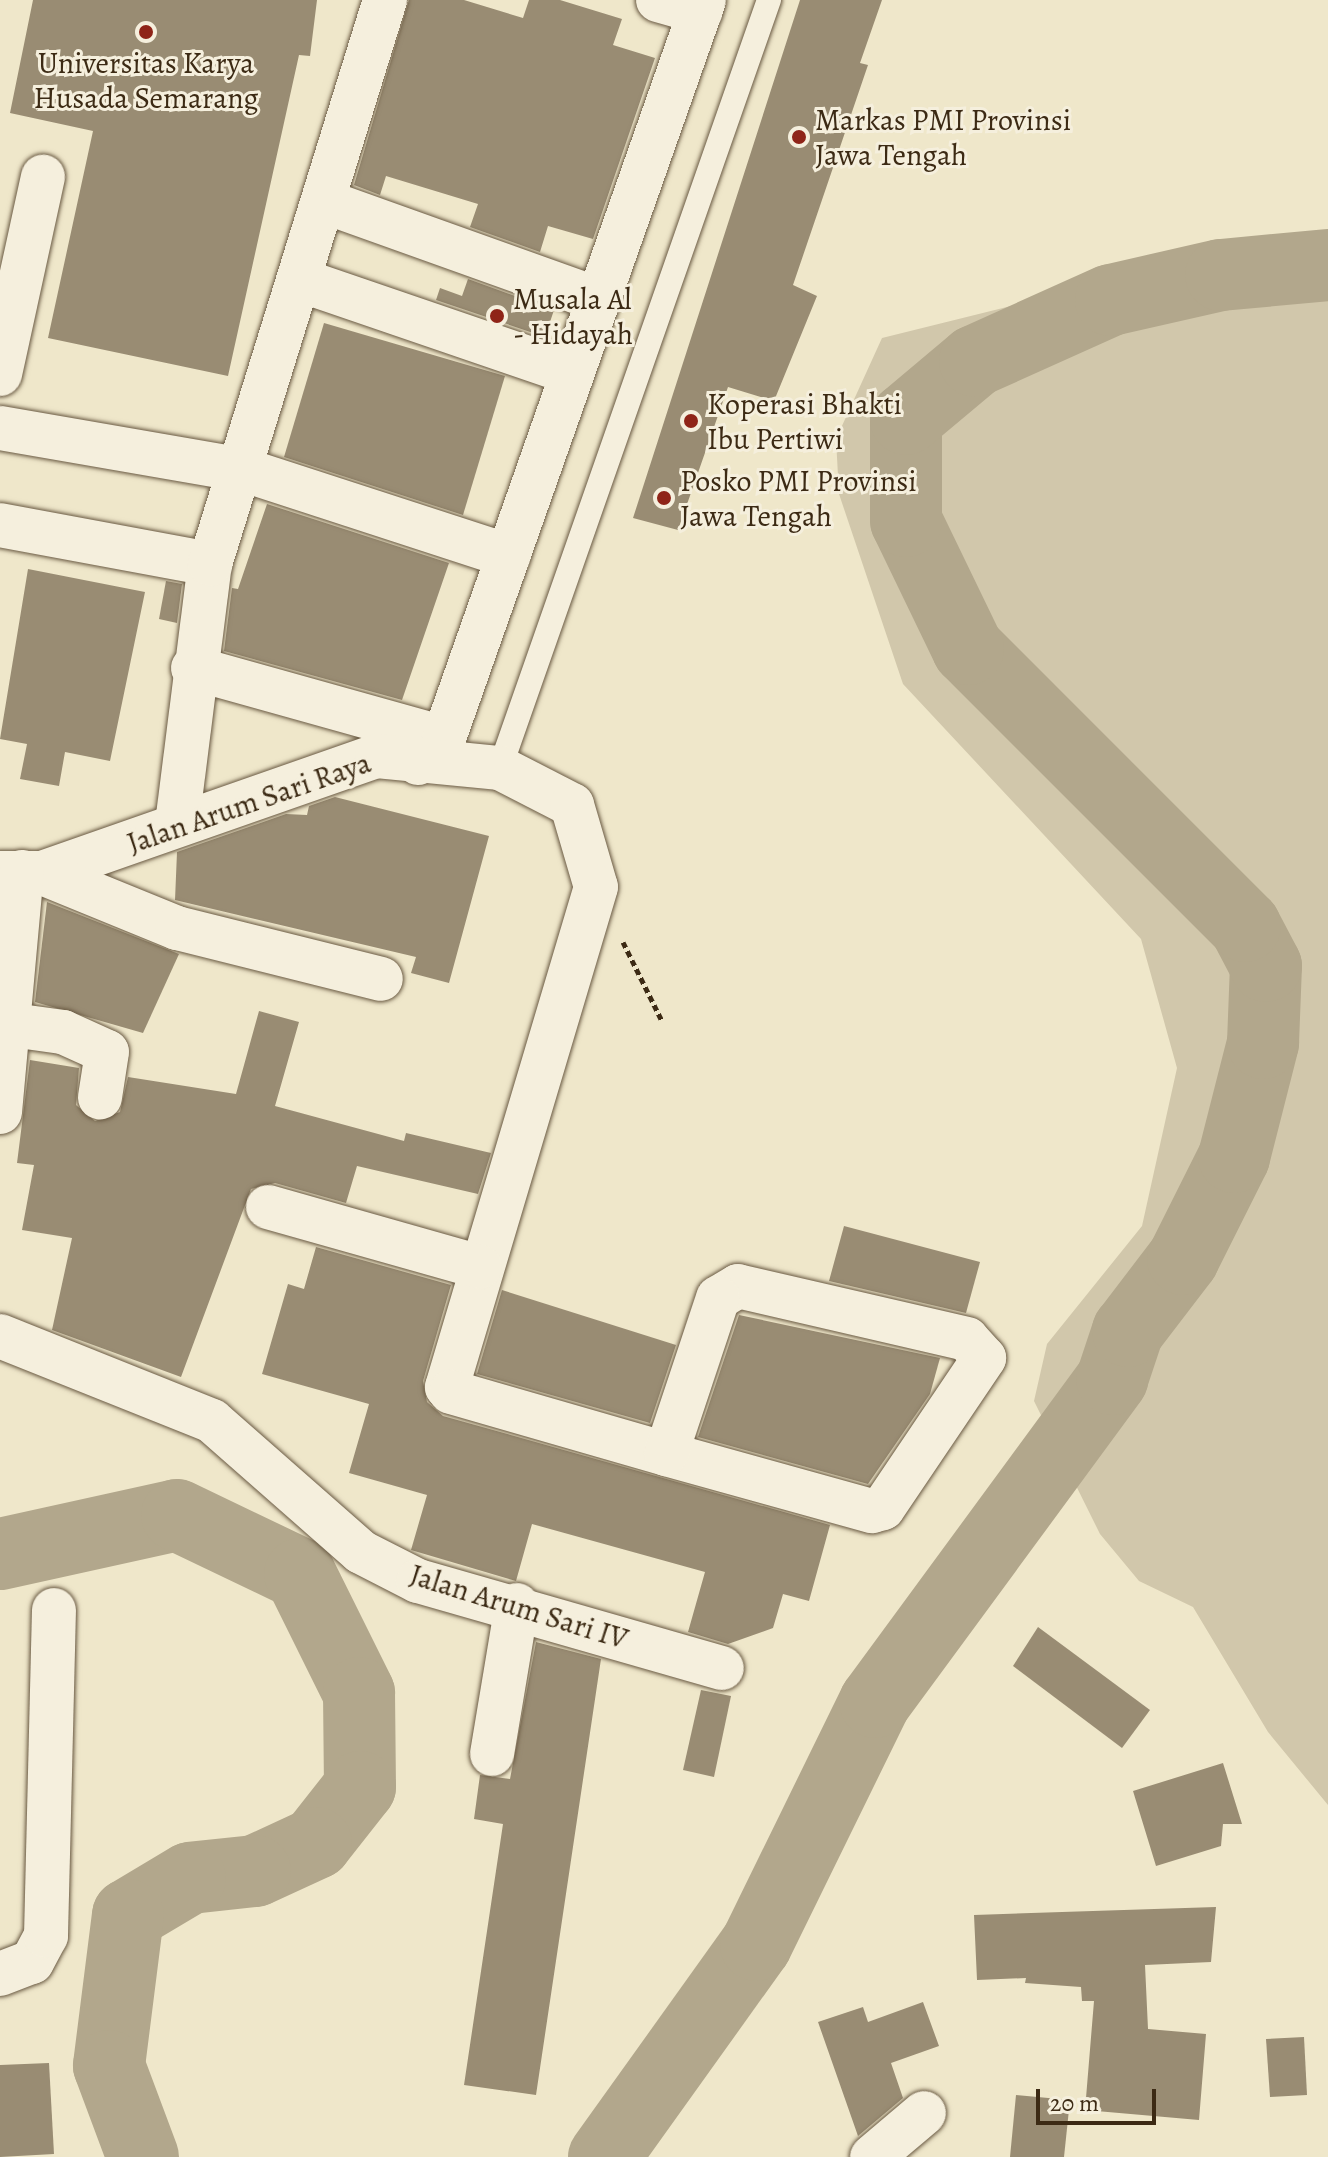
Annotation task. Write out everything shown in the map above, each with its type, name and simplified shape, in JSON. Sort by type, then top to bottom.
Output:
[{"type":"street","points":[[177,824],[193,668],[210,564],[244,470],[303,281],[385,0]]},
{"type":"street","points":[[193,668],[431,750],[508,556],[702,6],[658,0]]},
{"type":"street","points":[[0,374],[43,177]]},
{"type":"street","points":[[326,202],[597,299]]},
{"type":"street","points":[[303,281],[572,373]]},
{"type":"street","points":[[0,428],[244,470],[508,556]]},
{"type":"street","points":[[0,525],[210,564]]},
{"type":"street","name":"Jalan Arum Sari Raya","points":[[21,873],[377,756],[431,750],[500,768]]},
{"type":"street","points":[[500,768],[572,805],[596,887],[446,1372],[451,1392],[666,1454],[883,1508],[984,1358],[967,1339],[738,1286],[718,1298],[666,1454]]},
{"type":"street","points":[[0,1112],[5,1024],[21,873],[177,928],[381,979]]},
{"type":"street","points":[[5,1024],[63,1032],[107,1052],[100,1097]]},
{"type":"street","points":[[268,1207],[480,1267]]},
{"type":"street","name":"Jalan Arum Sari IV","points":[[0,1336],[212,1421],[361,1552],[418,1581],[517,1605],[722,1668]]},
{"type":"street","points":[[492,1754],[517,1605]]},
{"type":"street","points":[[0,1974],[32,1962],[46,1936],[54,1610]]},
{"type":"street","points":[[872,2157],[924,2113]]},
{"type":"lane","points":[[500,768],[769,0]]},
{"type":"path","points":[[596,887],[662,1021]]},
{"type":"shaded area","points":[[1328,236],[1328,1805],[1268,1732],[1193,1607],[1139,1581],[1100,1534],[1034,1401],[1047,1344],[1142,1226],[1177,1068],[1141,939],[903,684],[839,494],[836,439],[882,338],[1240,249]]},
{"type":"building","points":[[33,0],[317,0],[310,56],[299,55],[228,376],[48,338],[93,131],[10,113]]},
{"type":"building","points":[[409,0],[464,0],[523,18],[529,0],[560,0],[622,19],[613,45],[655,58],[593,239],[548,226],[540,252],[470,227],[478,204],[386,176],[380,195],[354,185]]},
{"type":"building","name":"Markas PMI Provinsi Jawa Tengah","points":[[800,0],[882,0],[860,63],[868,65],[793,285],[817,296],[774,401],[728,387],[678,530],[633,518]]},
{"type":"building","points":[[468,279],[554,310],[545,337],[436,300],[440,288],[462,296]]},
{"type":"building","points":[[324,323],[505,376],[463,515],[284,457]]},
{"type":"building","points":[[267,504],[449,563],[402,700],[224,651],[232,588],[238,589]]},
{"type":"building","points":[[28,569],[145,592],[110,761],[65,752],[59,786],[20,779],[27,744],[0,739]]},
{"type":"building","points":[[166,581],[182,584],[177,623],[159,619]]},
{"type":"building","points":[[335,797],[489,836],[449,983],[411,973],[416,957],[175,900],[177,852],[286,814],[307,815],[309,806]]},
{"type":"building","points":[[47,902],[179,954],[143,1033],[35,1002]]},
{"type":"building","points":[[259,1011],[299,1022],[275,1106],[404,1141],[406,1133],[491,1153],[478,1194],[357,1166],[346,1203],[275,1183],[251,1189],[181,1377],[52,1330],[72,1238],[22,1230],[34,1165],[17,1163],[30,1060],[79,1068],[76,1105],[95,1121],[120,1112],[128,1077],[236,1094]]},
{"type":"building","points":[[844,1226],[980,1262],[966,1313],[829,1281]]},
{"type":"building","points":[[316,1247],[451,1285],[423,1381],[427,1402],[443,1416],[830,1525],[809,1601],[783,1594],[773,1628],[728,1644],[688,1632],[705,1572],[532,1524],[516,1581],[411,1550],[427,1495],[349,1473],[369,1404],[262,1374],[288,1284],[304,1289]]},
{"type":"building","points":[[502,1290],[676,1345],[650,1423],[477,1374]]},
{"type":"building","points":[[739,1315],[940,1358],[930,1394],[868,1484],[698,1437]]},
{"type":"building","points":[[1038,1627],[1150,1710],[1122,1748],[1013,1666]]},
{"type":"building","points":[[536,1642],[601,1659],[536,2095],[464,2085],[503,1824],[474,1819],[480,1775],[510,1779]]},
{"type":"building","points":[[701,1690],[731,1696],[714,1777],[683,1770]]},
{"type":"building","points":[[1223,1763],[1242,1824],[1223,1824],[1221,1846],[1156,1866],[1133,1791]]},
{"type":"building","points":[[1216,1907],[1211,1962],[1145,1965],[1148,2029],[1206,2034],[1199,2120],[1085,2110],[1094,2001],[1082,2001],[1081,1987],[1025,1983],[1026,1978],[977,1980],[974,1915]]},
{"type":"building","points":[[923,2002],[939,2046],[891,2063],[903,2098],[858,2136],[818,2022],[863,2007],[868,2022]]},
{"type":"building","points":[[1304,2037],[1307,2095],[1270,2097],[1266,2039]]},
{"type":"building","points":[[49,2063],[54,2154],[0,2157],[0,2065]]},
{"type":"building","points":[[1016,2095],[1070,2100],[1064,2157],[1010,2157]]},
{"type":"waterway","points":[[604,2157],[756,1945],[875,1702],[1112,1379],[1128,1331],[1183,1259],[1234,1157],[1263,1043],[1266,966],[1245,926],[968,649],[906,521],[906,419],[975,361],[1111,300],[1221,275],[1328,265]]},
{"type":"waterway","points":[[0,1554],[177,1515],[300,1574],[359,1693],[360,1787],[316,1843],[255,1871],[190,1878],[128,1915],[109,2066],[143,2157]]},
{"type":"place","name":"Universitas Karya Husada Semarang","points":[[146,32]]},
{"type":"place","name":"Markas PMI Provinsi Jawa Tengah","points":[[799,137]]},
{"type":"place","name":"Musala Al - Hidayah","points":[[497,316]]},
{"type":"place","name":"Koperasi Bhakti Ibu Pertiwi","points":[[691,421]]},
{"type":"place","name":"Posko PMI Provinsi Jawa Tengah","points":[[664,498]]}]
